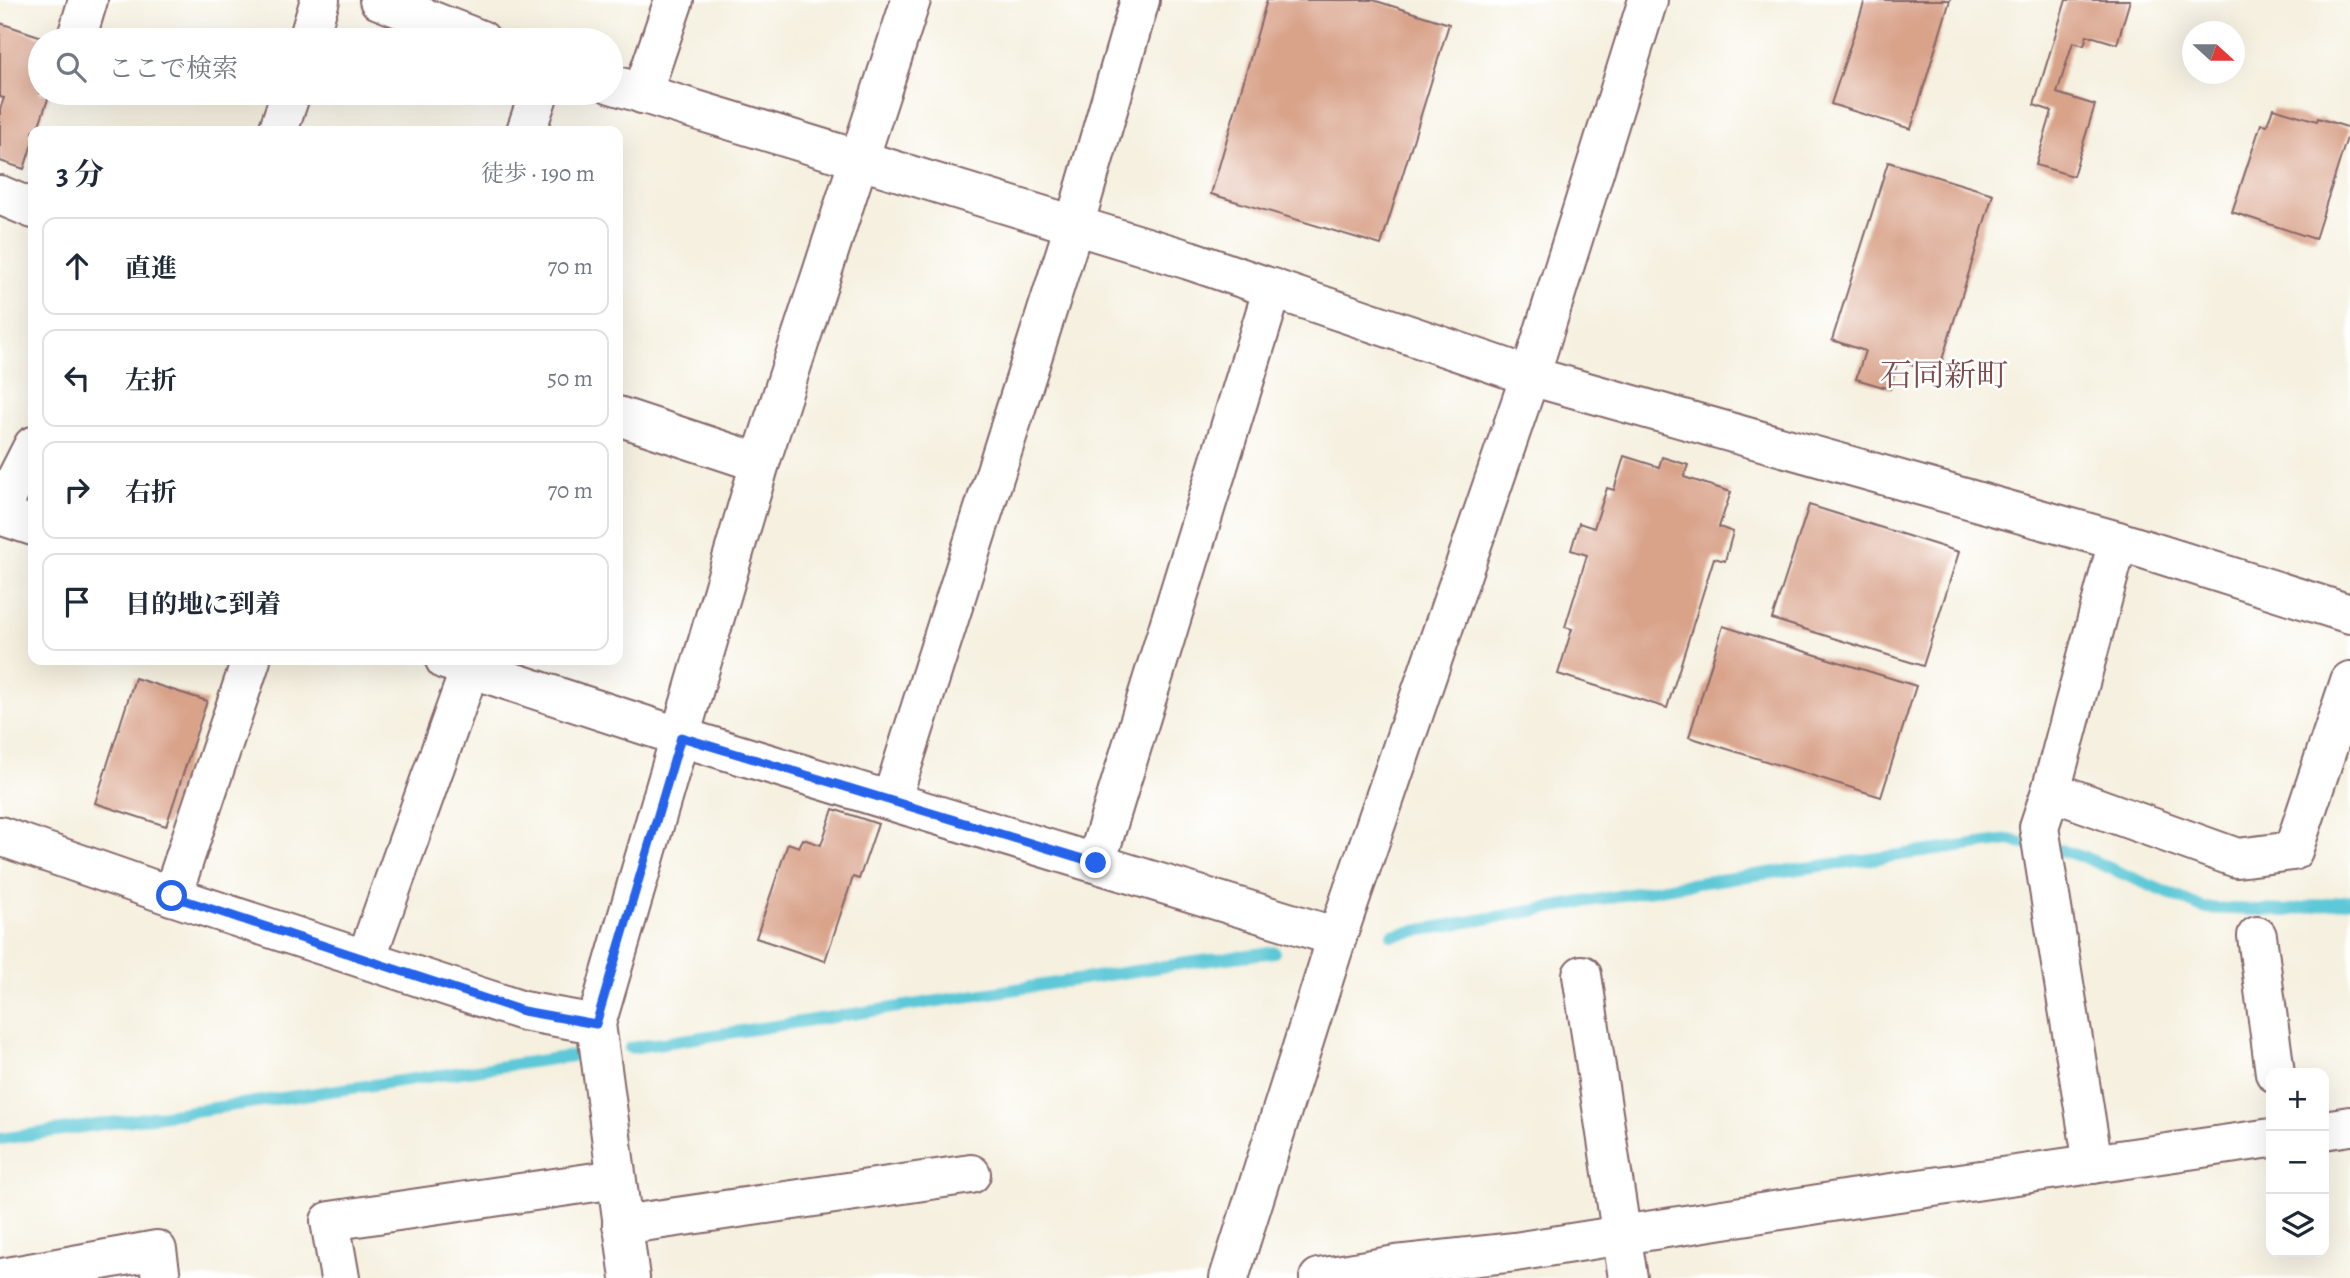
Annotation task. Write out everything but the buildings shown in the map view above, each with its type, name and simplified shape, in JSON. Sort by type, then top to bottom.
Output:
[{"type":"street","points":[[79,28],[88,0]]},
{"type":"street","points":[[311,28],[320,0]]},
{"type":"street","points":[[379,0],[445,13],[465,28]]},
{"type":"street","points":[[674,0],[626,89],[1273,288],[1530,376],[2118,541],[2350,614]]},
{"type":"street","points":[[630,1278],[596,1024],[760,463],[911,0]]},
{"type":"street","points":[[891,801],[1074,226],[1140,0]]},
{"type":"street","points":[[1229,1278],[1337,937],[1530,376],[1648,0]]},
{"type":"street","points":[[280,126],[287,105]]},
{"type":"street","points":[[528,126],[535,105]]},
{"type":"street","points":[[0,195],[28,207]]},
{"type":"street","points":[[1096,863],[1273,288]]},
{"type":"street","points":[[623,418],[760,463]]},
{"type":"street","points":[[28,456],[0,513],[28,524]]},
{"type":"street","points":[[2092,1164],[2039,827],[2051,792],[2118,541]]},
{"type":"street","points":[[172,896],[249,665]]},
{"type":"street","points":[[366,959],[462,665]]},
{"type":"street","points":[[472,665],[681,737],[1337,937]]},
{"type":"street","points":[[2051,792],[2237,858],[2293,851],[2350,681]]},
{"type":"street","points":[[0,836],[172,896],[523,1011],[596,1024]]},
{"type":"street","points":[[2257,936],[2274,1068]]},
{"type":"street","points":[[1582,975],[1628,1278]]},
{"type":"street","points":[[2329,1129],[2350,1126]]},
{"type":"street","points":[[1319,1278],[1396,1265],[1517,1265],[1621,1235],[2266,1139]]},
{"type":"street","points":[[622,1226],[971,1174]]},
{"type":"street","points":[[340,1278],[330,1221],[616,1179]]},
{"type":"street","points":[[2,1278],[158,1250],[161,1278]]},
{"type":"waterway","points":[[1392,935],[1682,885],[2009,840],[2031,845]]},
{"type":"waterway","points":[[2060,850],[2086,858],[2203,908],[2286,911],[2350,900]]},
{"type":"waterway","points":[[630,1048],[1274,952]]},
{"type":"waterway","points":[[0,1139],[586,1054]]},
{"type":"district","name":"石同新町","points":[[1944,375]]},
{"type":"route","points":[[172,896],[523,1011],[596,1024],[681,737],[1096,863]]}]
